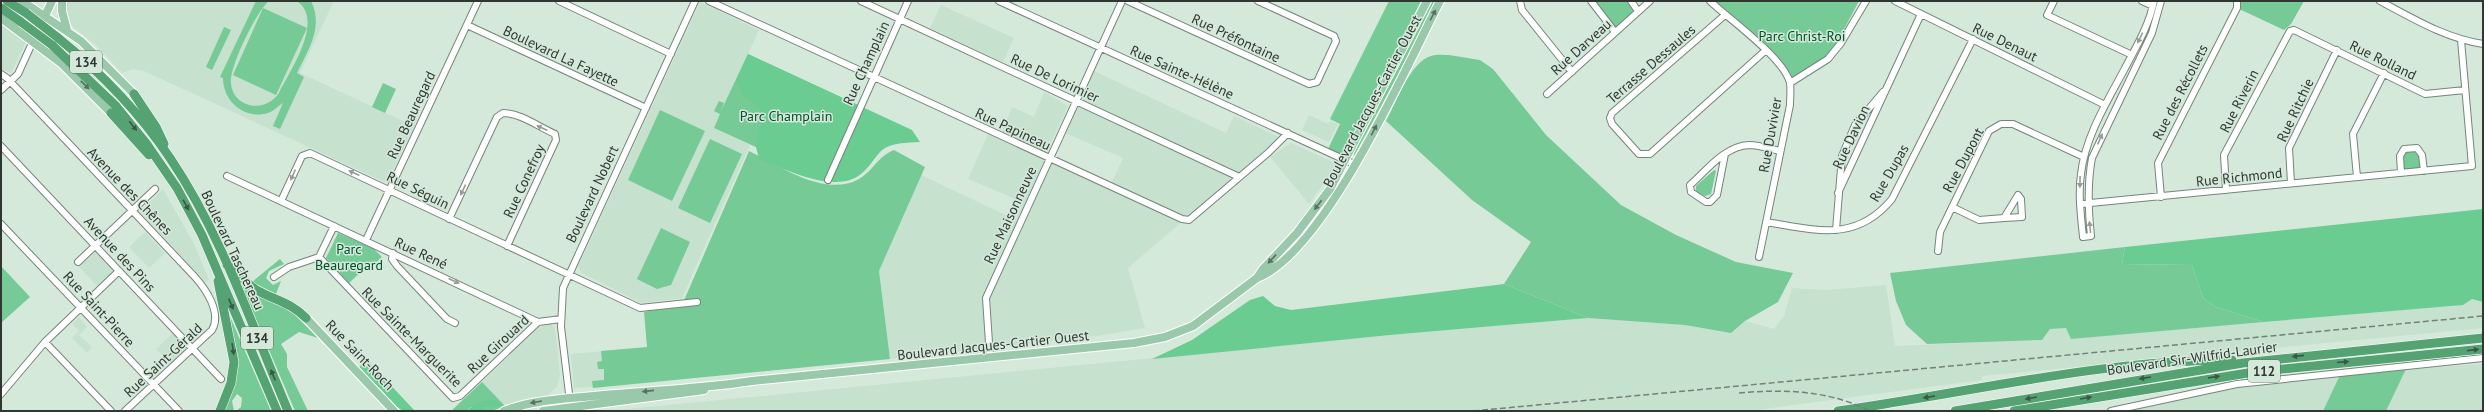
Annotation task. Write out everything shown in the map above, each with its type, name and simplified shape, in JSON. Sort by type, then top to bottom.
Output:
[{"type":"highway","name":"Boulevard Taschereau","points":[[7,1],[29,10],[51,44],[116,106],[166,172],[193,217],[277,411]]},
{"type":"highway","name":"Boulevard Taschereau","points":[[1,8],[21,26],[51,44],[118,94],[169,157],[201,210],[227,265],[288,411]]},
{"type":"highway","points":[[134,94],[156,127],[169,157]]},
{"type":"highway","points":[[111,113],[134,140],[166,172]]},
{"type":"highway","points":[[227,265],[238,272],[255,289],[290,305],[306,318]]},
{"type":"highway","points":[[216,268],[221,306],[232,344],[234,362],[231,383],[220,411]]},
{"type":"highway","name":"Boulevard Sir-Wilfrid-Laurier","points":[[1955,411],[2159,375],[2267,360],[2483,338]]},
{"type":"highway","name":"Boulevard Sir-Wilfrid-Laurier","points":[[2014,411],[2246,373],[2483,349]]},
{"type":"highway","points":[[1838,411],[2099,370],[2193,360],[2267,360]]},
{"type":"main road","name":"Boulevard Taschereau","points":[[22,1],[29,10],[45,16],[66,29],[94,53],[134,94]]},
{"type":"main road","points":[[33,41],[52,1]]},
{"type":"main road","points":[[51,44],[50,34],[66,29],[62,11],[62,1]]},
{"type":"main road","name":"Boulevard Jacques-Cartier Ouest","points":[[544,411],[669,396],[714,386],[752,380],[1134,343],[1165,336],[1193,326],[1257,278],[1319,205],[1346,160],[1427,1]]},
{"type":"main road","name":"Boulevard Jacques-Cartier Ouest","points":[[1257,278],[1268,274],[1302,240],[1337,195],[1356,165],[1440,1]]},
{"type":"main road","points":[[21,26],[31,22],[29,10]]},
{"type":"main road","name":"Boulevard Taschereau","points":[[1,18],[21,26],[33,41],[51,44],[82,82],[111,113]]},
{"type":"main road","name":"Rue Saint-Roch","points":[[306,318],[394,411]]},
{"type":"main road","name":"Boulevard Jacques-Cartier Ouest","points":[[504,411],[536,402],[714,386]]},
{"type":"street","name":"Rue Beauregard","points":[[366,240],[478,1]]},
{"type":"street","points":[[559,1],[671,54]]},
{"type":"street","name":"Boulevard Nobert","points":[[571,408],[561,319],[561,293],[568,274],[695,1]]},
{"type":"street","name":"Rue Papineau","points":[[709,1],[1049,158],[1188,220],[1288,133]]},
{"type":"street","name":"Rue De Lorimier","points":[[861,1],[1239,177]]},
{"type":"street","name":"Rue Champlain","points":[[828,180],[908,1]]},
{"type":"street","name":"Rue Sainte-Hélène","points":[[1000,1],[1356,165]]},
{"type":"street","name":"Rue Maisonneuve","points":[[990,358],[986,298],[1122,1]]},
{"type":"street","name":"Rue Préfontaine","points":[[1128,1],[1309,84],[1317,82],[1336,41],[1334,36],[1258,1]]},
{"type":"street","points":[[1520,1],[1522,10],[1572,72]]},
{"type":"street","points":[[1591,1],[1615,32]]},
{"type":"street","points":[[1631,1],[1638,11]]},
{"type":"street","name":"Rue Darveau","points":[[1546,94],[1650,1]]},
{"type":"street","name":"Rue Duvivier","points":[[1710,1],[1766,50],[1780,66],[1790,83],[1790,105],[1759,257]]},
{"type":"street","points":[[1790,83],[1828,60],[1847,34],[1866,1]]},
{"type":"street","name":"Rue Denaut","points":[[1895,1],[2105,105]]},
{"type":"street","points":[[2054,1],[2046,15],[2132,55]]},
{"type":"street","points":[[2142,1],[2153,4],[2147,24],[2105,105],[2084,157],[2081,173],[2080,204],[2083,237],[2091,236],[2088,204],[2088,177],[2092,158],[2152,33],[2161,1]]},
{"type":"street","name":"Rue des Récollets","points":[[2161,197],[2158,163],[2236,8],[2237,1]]},
{"type":"street","points":[[2380,1],[2441,34],[2461,40],[2483,44]]},
{"type":"street","name":"Rue Davion","points":[[1838,193],[1921,14]]},
{"type":"street","name":"Terrasse Dessaules","points":[[1725,15],[1612,114],[1610,118],[1612,124],[1639,154],[1650,154],[1766,50]]},
{"type":"street","name":"Boulevard La Fayette","points":[[467,26],[646,108]]},
{"type":"street","name":"Rue Rolland","points":[[2294,30],[2425,94],[2465,90]]},
{"type":"street","name":"Rue Riverin","points":[[2226,190],[2224,155],[2286,33],[2294,30]]},
{"type":"street","name":"Rue Dupas","points":[[1766,222],[1818,230],[1836,230],[1862,225],[1879,214],[1892,199],[1973,40]]},
{"type":"street","name":"Rue Richmond","points":[[2080,204],[2472,166],[2461,40]]},
{"type":"street","points":[[1,90],[18,74],[33,41]]},
{"type":"street","name":"Rue Ritchie","points":[[2291,183],[2289,148],[2337,50]]},
{"type":"street","name":"Avenue des Chênes","points":[[1,74],[205,288],[214,313],[215,325]]},
{"type":"street","points":[[2357,177],[2353,134],[2384,74]]},
{"type":"street","name":"Rue Davion","points":[[1836,230],[1838,193],[1842,156],[1845,146],[1855,125],[1884,91]]},
{"type":"street","name":"Rue Conefroy","points":[[449,219],[497,117],[503,112],[534,124],[555,134],[556,140],[507,246]]},
{"type":"street","name":"Rue Dupont","points":[[1938,251],[1940,232],[1952,207],[1989,132],[2000,124],[2013,124],[2084,157]]},
{"type":"street","points":[[1725,154],[1717,195],[1710,202],[1706,202],[1691,192],[1690,185],[1725,154],[1731,149],[1750,145],[1780,151]]},
{"type":"street","name":"Avenue des Pins","points":[[1,146],[221,379]]},
{"type":"street","points":[[2402,173],[2400,156],[2404,149],[2417,148],[2422,155],[2424,171]]},
{"type":"street","name":"Rue Séguin","points":[[281,201],[302,156],[308,153],[568,274]]},
{"type":"street","name":"Rue René","points":[[227,176],[538,322]]},
{"type":"street","points":[[78,262],[156,189]]},
{"type":"street","points":[[1952,207],[1979,220],[2004,218]]},
{"type":"street","name":"Rue Saint-Pierre","points":[[1,224],[179,411]]},
{"type":"street","points":[[274,277],[287,268],[319,257],[334,226]]},
{"type":"street","points":[[393,253],[392,259],[396,265],[447,319],[455,323]]},
{"type":"street","name":"Rue Sainte-Marguerite","points":[[319,257],[450,396],[457,398]]},
{"type":"street","points":[[1,394],[45,342],[80,306],[119,271]]},
{"type":"street","points":[[568,274],[640,308],[697,302]]},
{"type":"street","name":"Rue Girouard","points":[[457,398],[538,322],[561,319]]},
{"type":"street","name":"Rue Saint-Gérald","points":[[125,411],[193,349],[215,325]]},
{"type":"street","points":[[45,342],[112,411]]},
{"type":"street","points":[[2111,411],[2237,384],[2483,358]]},
{"type":"shaded area","points":[[66,1],[334,1],[300,73],[414,126],[388,181],[385,182],[144,71],[133,69],[122,73],[96,45],[73,27],[66,15]]},
{"type":"shaded area","points":[[700,2],[759,30],[714,128],[750,145],[682,298],[642,303],[581,273],[578,267]]},
{"type":"shaded area","points":[[941,5],[1014,38],[1003,62],[930,28]]},
{"type":"shaded area","points":[[1,23],[26,42],[11,73],[1,69]]},
{"type":"shaded area","points":[[1092,70],[1226,133],[1234,116],[1277,136],[1277,140],[1128,268],[1145,328],[1097,336],[890,359],[879,271],[921,175],[1016,220],[1023,202],[968,179],[989,132],[1110,186],[1123,158],[1063,132]]},
{"type":"shaded area","points":[[1044,92],[1068,106],[1047,151],[1043,152],[1002,132],[1012,107],[1034,117]]},
{"type":"shaded area","points":[[1309,115],[1328,124],[1330,121],[1338,124],[1329,142],[1302,130]]},
{"type":"shaded area","points":[[1291,143],[1335,163],[1336,166],[1309,204],[1270,157]]},
{"type":"shaded area","points":[[163,189],[194,244],[209,280],[206,282],[140,212]]},
{"type":"shaded area","points":[[145,232],[165,253],[149,268],[129,247]]},
{"type":"shaded area","points":[[96,252],[115,272],[98,287],[79,267]]},
{"type":"shaded area","points":[[1886,285],[1895,346],[2042,340],[2050,329],[2066,328],[2071,339],[2463,305],[2472,299],[2483,302],[2483,328],[1982,376],[1982,380],[1749,411],[606,411],[1390,335],[1588,318],[1685,325],[1731,333],[1745,321],[1774,329],[1784,316],[1792,288],[1826,290]]},
{"type":"shaded area","points":[[79,317],[87,327],[79,335],[92,347],[87,353],[72,338],[79,331],[72,324]]},
{"type":"shaded area","points":[[551,324],[555,328],[560,375],[557,387],[547,396],[505,406],[482,382],[539,327]]},
{"type":"shaded area","points":[[173,333],[187,348],[171,364],[156,349]]},
{"type":"shaded area","points":[[627,349],[630,384],[574,388],[571,354]]},
{"type":"shaded area","points":[[2483,364],[2483,411],[2386,411],[2406,369]]},
{"type":"shaded area","points":[[2340,375],[2323,411],[2126,411],[2224,389]]},
{"type":"green space","points":[[256,1],[269,1],[244,40],[231,76],[233,92],[238,99],[251,105],[259,106],[266,104],[279,93],[303,46],[307,33],[308,21],[305,10],[297,1],[311,1],[315,11],[316,20],[313,38],[297,73],[304,77],[280,129],[273,126],[283,103],[268,113],[251,114],[243,111],[236,107],[231,101],[224,86],[223,78],[220,77]]},
{"type":"green space","points":[[1389,1],[1421,1],[1347,152],[1341,155],[1328,149],[1340,124],[1330,119]]},
{"type":"green space","points":[[1431,1],[1438,1],[1354,156],[1353,152]]},
{"type":"green space","points":[[1591,1],[1631,1],[1638,11],[1615,32]]},
{"type":"green space","name":"Parc Christ-Roi","points":[[1710,1],[1859,1],[1842,33],[1841,43],[1828,59],[1794,82],[1780,66]]},
{"type":"green space","points":[[2237,1],[2304,1],[2291,24],[2284,30],[2237,8]]},
{"type":"green space","points":[[263,8],[307,28],[276,95],[233,75]]},
{"type":"green space","points":[[224,27],[231,30],[212,70],[206,67]]},
{"type":"green space","name":"Parc Champlain","points":[[748,54],[860,106],[828,180],[714,128],[720,114],[714,111],[719,101],[724,103],[720,113]]},
{"type":"green space","name":"Parc Champlain","points":[[748,54],[912,130],[920,142],[889,146],[881,151],[867,169],[861,174],[850,180],[838,182],[824,181],[796,174],[759,159],[756,147],[762,111],[742,94],[736,80]]},
{"type":"green space","points":[[1449,55],[1480,60],[1493,69],[1546,135],[1621,205],[1676,235],[1736,262],[1793,273],[1778,302],[1745,321],[1731,333],[1685,325],[1588,318],[1504,284],[1531,242],[1472,200],[1386,121],[1404,84],[1417,66],[1423,60],[1431,56]]},
{"type":"green space","points":[[383,83],[396,89],[385,113],[372,107]]},
{"type":"green space","points":[[660,110],[705,131],[672,201],[628,180]]},
{"type":"green space","points":[[710,139],[742,154],[710,223],[678,208]]},
{"type":"green space","points":[[2417,148],[2424,171],[2401,173],[2400,156],[2404,149]]},
{"type":"green space","points":[[894,150],[925,167],[879,271],[890,359],[593,388],[592,381],[604,380],[604,369],[598,369],[597,362],[602,361],[601,351],[647,347],[644,312],[682,305],[749,151],[803,178],[832,185],[846,184],[859,179],[884,156]]},
{"type":"green space","points":[[1714,170],[1716,171],[1711,194],[1705,196],[1696,192],[1696,186]]},
{"type":"green space","points":[[2483,209],[2483,302],[2472,299],[2463,305],[2264,322],[2216,307],[2203,298],[2192,265],[2122,264],[2125,247]]},
{"type":"green space","points":[[661,228],[690,242],[671,285],[657,289],[637,279]]},
{"type":"green space","name":"Parc Beauregard","points":[[338,233],[374,249],[382,257],[367,271],[364,269],[349,283],[326,258]]},
{"type":"green space","points":[[2125,247],[2122,264],[2192,265],[2203,298],[2216,307],[2264,322],[2071,339],[2066,328],[2050,329],[2042,340],[1927,344],[1906,325],[1896,301],[1890,273]]},
{"type":"green space","points":[[280,259],[284,264],[269,271],[266,278],[273,285],[281,281],[276,294],[252,282]]},
{"type":"green space","points":[[1,266],[30,297],[1,323]]},
{"type":"green space","points":[[237,275],[285,305],[318,338],[299,332],[281,344],[287,354],[287,367],[308,411],[295,411]]},
{"type":"green space","points":[[1504,284],[1588,318],[1390,335],[1152,359],[1192,340],[1250,300],[1263,296],[1275,306],[1291,310]]},
{"type":"green space","points":[[225,305],[271,411],[236,411],[241,407],[242,398],[237,394],[232,401],[234,411],[222,411],[234,383]]},
{"type":"green space","points":[[367,360],[415,411],[403,411],[397,407],[359,367]]},
{"type":"green space","points":[[2406,369],[2386,411],[2323,411],[2340,375]]},
{"type":"green space","points":[[482,382],[505,406],[492,411],[484,411],[486,407],[471,407],[466,411],[451,411]]},
{"type":"green space","points":[[492,400],[499,402],[500,406],[486,407],[484,411],[466,411],[479,402]]},
{"type":"railway","points":[[1473,411],[2483,316]]},
{"type":"railway","points":[[1739,393],[1789,391],[1822,395],[1854,404],[1870,411]]}]
